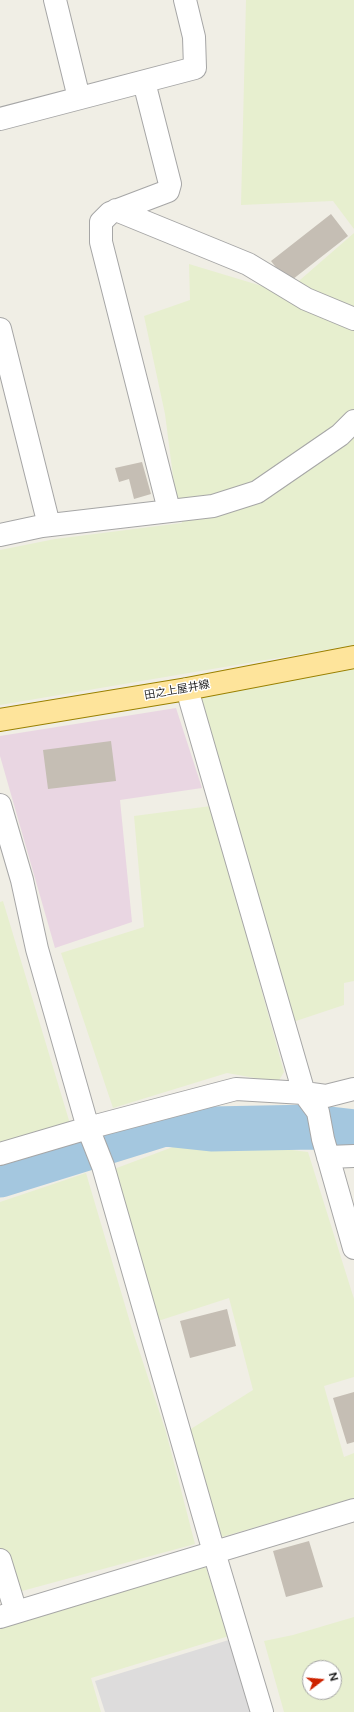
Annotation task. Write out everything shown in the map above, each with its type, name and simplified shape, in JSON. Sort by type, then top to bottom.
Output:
[{"type":"main road","name":"田之上屋井線","points":[[0,720],[187,689],[354,657]]},
{"type":"street","points":[[55,0],[79,98]]},
{"type":"street","points":[[0,118],[195,68],[194,37],[185,0]]},
{"type":"street","points":[[144,82],[170,184],[168,191],[110,213],[101,222],[101,242],[169,510]]},
{"type":"street","points":[[116,210],[248,264],[306,299],[354,319]]},
{"type":"street","points":[[0,330],[49,525]]},
{"type":"street","points":[[0,535],[49,525],[213,506],[257,492],[340,435],[354,421]]},
{"type":"street","points":[[187,689],[304,1093],[318,1112],[323,1139],[354,1248]]},
{"type":"street","points":[[0,805],[22,880],[37,949],[88,1128],[103,1166],[214,1552],[262,1712]]},
{"type":"street","points":[[0,1154],[88,1128],[236,1090],[304,1093],[326,1096],[354,1089]]},
{"type":"street","points":[[328,1157],[354,1156]]},
{"type":"street","points":[[0,1560],[8,1615],[354,1510]]},
{"type":"shaded area","points":[[176,708],[202,788],[120,800],[132,922],[55,948],[0,756],[0,736]]},
{"type":"shaded area","points":[[232,1639],[254,1712],[105,1712],[95,1681]]},
{"type":"green space","points":[[246,0],[354,0],[354,229],[333,201],[241,205]]},
{"type":"green space","points":[[354,233],[354,645],[0,705],[0,550],[55,539],[182,523],[174,484],[165,414],[144,316],[190,300],[189,264],[285,293]]},
{"type":"green space","points":[[354,669],[354,981],[344,983],[344,1005],[290,1023],[198,696]]},
{"type":"green space","points":[[211,806],[284,1072],[278,1082],[227,1073],[113,1108],[61,953],[144,927],[134,816]]},
{"type":"green space","points":[[3,901],[71,1127],[0,1148],[0,902]]},
{"type":"green space","points":[[197,1138],[308,1152],[354,1299],[354,1377],[324,1386],[344,1457],[354,1453],[354,1498],[222,1537],[186,1432],[253,1390],[229,1298],[158,1321],[114,1169]]},
{"type":"green space","points":[[86,1173],[132,1329],[166,1432],[195,1544],[0,1597],[0,1202]]},
{"type":"green space","points":[[205,1565],[229,1636],[91,1678],[101,1712],[0,1712],[0,1621]]},
{"type":"green space","points":[[354,1617],[354,1712],[284,1712],[264,1641],[293,1635]]},
{"type":"building","points":[[331,214],[348,236],[288,283],[271,261]]},
{"type":"building","points":[[142,462],[151,494],[134,499],[129,479],[119,482],[115,468]]},
{"type":"building","points":[[111,741],[116,781],[48,789],[43,750]]},
{"type":"building","points":[[227,1309],[236,1346],[190,1358],[180,1321]]},
{"type":"building","points":[[354,1392],[354,1442],[347,1444],[333,1398]]},
{"type":"building","points":[[309,1541],[323,1587],[286,1597],[273,1551]]},
{"type":"waterway","points":[[0,1175],[164,1124],[211,1129],[313,1127],[354,1132]]}]
